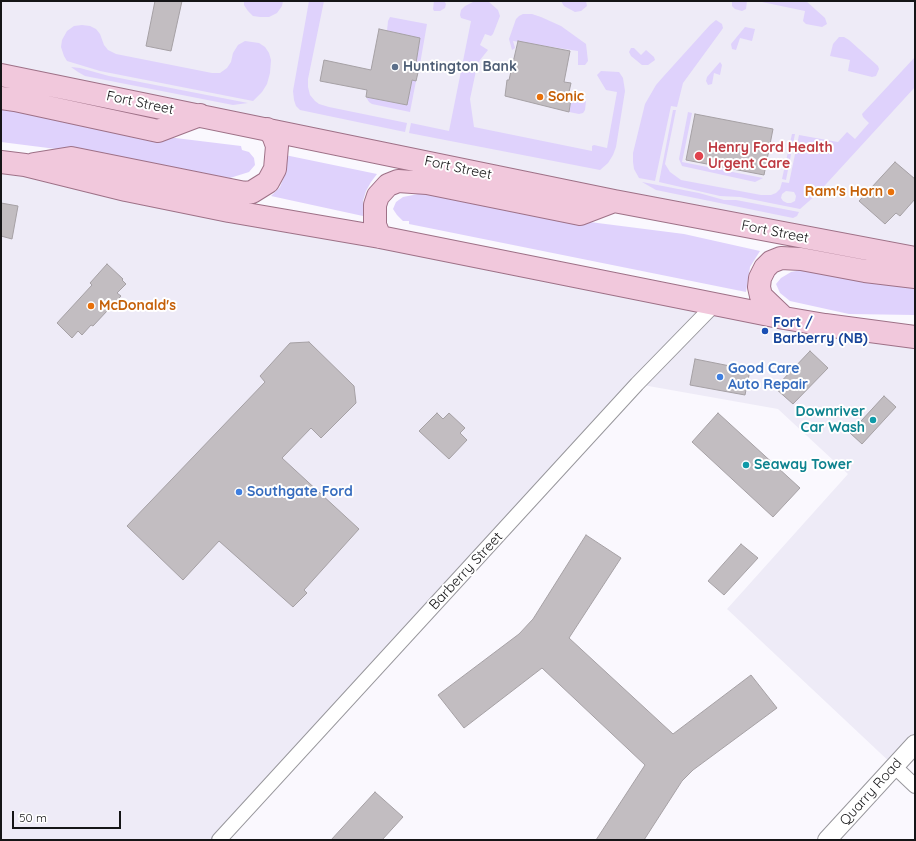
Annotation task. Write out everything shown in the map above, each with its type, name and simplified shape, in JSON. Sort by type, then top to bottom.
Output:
[{"type":"main road","name":"Fort Street","points":[[1,75],[614,201],[915,258]]},
{"type":"main road","points":[[1,98],[158,131],[200,115]]},
{"type":"main road","points":[[25,165],[71,158],[245,193],[252,192],[268,182],[275,168],[277,146],[273,135],[267,129]]},
{"type":"main road","points":[[1,162],[25,165],[126,190],[222,210],[380,237],[784,318],[915,337]]},
{"type":"main road","points":[[380,237],[376,225],[375,205],[378,196],[388,185],[398,181],[427,183],[580,214],[614,201]]},
{"type":"main road","points":[[784,318],[761,296],[760,287],[760,278],[765,268],[771,262],[781,258],[801,259],[865,271],[915,277]]},
{"type":"main road","points":[[881,332],[915,328]]},
{"type":"street","name":"Barberry Street","points":[[219,840],[637,384],[715,304]]},
{"type":"street","name":"Quarry Road","points":[[827,840],[915,744]]},
{"type":"street","points":[[895,767],[915,786]]},
{"type":"shaded area","points":[[1,1],[915,1],[915,258],[1,75]]},
{"type":"shaded area","points":[[244,1],[283,1],[282,6],[277,13],[269,17],[260,17],[253,16],[248,11],[244,5]]},
{"type":"shaded area","points":[[309,1],[324,1],[308,79],[310,95],[319,104],[329,107],[407,123],[405,132],[300,110],[296,106],[293,91]]},
{"type":"shaded area","points":[[434,1],[444,1],[446,4],[445,8],[440,11],[434,11]]},
{"type":"shaded area","points":[[475,1],[489,2],[498,10],[500,16],[493,34],[491,36],[485,34],[480,45],[488,50],[477,66],[470,99],[474,127],[592,151],[592,146],[594,145],[607,148],[617,92],[606,90],[597,75],[601,71],[619,72],[623,78],[625,91],[616,147],[608,163],[600,170],[409,133],[411,123],[449,131],[471,21],[461,18],[461,10],[465,6]]},
{"type":"shaded area","points":[[561,1],[586,1],[587,6],[581,11],[575,12],[564,6]]},
{"type":"shaded area","points":[[732,1],[747,1],[746,9],[742,11],[735,9],[732,6]]},
{"type":"shaded area","points":[[757,1],[806,1],[825,18],[827,24],[822,27],[806,24],[803,21],[805,11]]},
{"type":"shaded area","points":[[523,14],[532,14],[561,26],[586,44],[588,61],[585,65],[578,65],[578,51],[513,41],[515,48],[512,50],[509,39],[516,19]]},
{"type":"shaded area","points":[[390,17],[427,24],[420,64],[416,62],[420,38],[387,31]]},
{"type":"shaded area","points":[[716,20],[722,24],[723,28],[683,83],[677,107],[671,106],[655,181],[639,178],[634,169],[633,153],[645,104],[656,85]]},
{"type":"shaded area","points":[[74,26],[90,26],[96,29],[108,50],[116,54],[212,73],[220,73],[227,68],[238,45],[245,41],[259,43],[265,47],[271,60],[267,84],[262,92],[253,101],[100,71],[67,61],[61,47],[62,40],[67,31]]},
{"type":"shaded area","points":[[745,27],[755,29],[752,41],[740,38],[736,50],[732,49],[731,44]]},
{"type":"shaded area","points":[[839,37],[844,37],[849,40],[878,66],[879,69],[876,76],[872,77],[848,71],[850,60],[830,56],[833,44]]},
{"type":"shaded area","points":[[631,48],[634,48],[641,55],[646,50],[654,57],[655,60],[648,65],[642,65],[631,56],[629,52]]},
{"type":"shaded area","points":[[915,57],[915,87],[816,195],[800,209],[740,197],[720,196],[659,182],[673,110],[676,110],[665,164],[670,172],[681,180],[761,195],[771,195],[776,193],[780,189],[782,182],[789,183],[799,135],[838,142],[847,132],[855,139],[869,123],[862,114]],"holes":[[[786,191],[794,192],[796,196],[795,201],[791,203],[787,203],[781,198],[782,194]]]},
{"type":"shaded area","points":[[720,62],[722,65],[720,75],[714,73],[712,84],[708,85],[706,81],[707,77]]},
{"type":"shaded area","points":[[71,67],[109,76],[248,103],[233,105],[85,76]]},
{"type":"shaded area","points":[[412,80],[416,81],[410,112],[372,104],[366,97],[407,105]]},
{"type":"shaded area","points":[[571,98],[586,101],[585,110],[583,113],[579,114],[569,112]]},
{"type":"shaded area","points":[[1,109],[159,136],[241,146],[242,150],[249,152],[254,158],[255,165],[249,172],[230,178],[224,177],[223,180],[72,151],[1,142]]},
{"type":"shaded area","points":[[688,112],[692,113],[682,162],[763,178],[755,182],[682,166],[679,159]]},
{"type":"shaded area","points":[[792,134],[795,134],[786,180],[782,179]]},
{"type":"shaded area","points":[[285,155],[377,174],[366,191],[363,201],[363,216],[271,196],[280,187],[283,179]]},
{"type":"shaded area","points":[[1,162],[915,337],[915,745],[895,767],[727,609],[848,474],[778,409],[637,384],[219,840],[1,840]]},
{"type":"shaded area","points":[[642,182],[699,193],[724,200],[736,200],[799,212],[797,216],[793,218],[656,190]]},
{"type":"shaded area","points":[[418,194],[429,194],[582,221],[684,234],[760,251],[750,267],[746,292],[409,224],[409,221],[403,221],[393,209],[396,202],[403,197]]},
{"type":"shaded area","points":[[801,270],[915,283],[915,315],[849,314],[790,301],[780,293],[776,284],[781,278],[791,272]]},
{"type":"building","points":[[155,1],[182,1],[171,51],[146,46]]},
{"type":"building","name":"Huntington Bank","points":[[379,29],[420,38],[416,63],[420,64],[416,81],[412,80],[407,105],[366,97],[367,90],[320,81],[324,60],[371,70]]},
{"type":"building","points":[[518,41],[570,51],[564,82],[571,83],[569,92],[572,92],[569,112],[505,96],[507,80],[509,80]]},
{"type":"building","points":[[695,114],[773,129],[764,175],[686,160]]},
{"type":"building","name":"Ram's Horn","points":[[895,162],[915,179],[915,199],[900,216],[896,213],[885,224],[859,201]]},
{"type":"building","points":[[1,203],[18,206],[12,239],[1,236]]},
{"type":"building","name":"McDonald's","points":[[107,264],[123,279],[122,280],[126,284],[117,293],[121,296],[93,326],[91,325],[82,335],[78,331],[72,338],[57,323],[92,285],[90,283]]},
{"type":"building","name":"Southgate Ford","points":[[309,342],[354,386],[356,403],[321,438],[311,428],[282,458],[359,529],[304,590],[307,593],[293,607],[219,541],[183,580],[127,526],[265,382],[260,376],[290,343]]},
{"type":"building","points":[[810,351],[828,368],[793,404],[775,388]]},
{"type":"building","name":"Good Care Auto Repair","points":[[695,359],[750,370],[745,395],[690,385]]},
{"type":"building","name":"Downriver Car Wash","points":[[884,396],[896,407],[862,444],[850,433]]},
{"type":"building","points":[[437,413],[443,419],[449,413],[465,428],[460,433],[467,440],[449,459],[419,431]]},
{"type":"building","name":"Seaway Tower","points":[[718,413],[800,488],[773,517],[692,442]]},
{"type":"building","points":[[586,535],[621,558],[569,638],[673,734],[751,675],[777,708],[693,770],[682,781],[644,840],[596,840],[645,765],[542,668],[464,728],[438,695],[519,634],[533,619]]},
{"type":"building","points":[[741,544],[758,558],[724,595],[708,581]]},
{"type":"building","points":[[375,792],[403,817],[382,840],[331,840]]},
{"type":"place","name":"Huntington Bank","points":[[395,67]]},
{"type":"place","name":"Sonic","points":[[540,97]]},
{"type":"place","name":"Henry Ford Health Urgent Care","points":[[699,156]]},
{"type":"place","name":"Ram's Horn","points":[[891,192]]},
{"type":"place","name":"McDonald's","points":[[91,306]]},
{"type":"place","name":"Fort / Barberry (NB)","points":[[765,331]]},
{"type":"place","name":"Good Care Auto Repair","points":[[720,377]]},
{"type":"place","name":"Downriver Car Wash","points":[[873,420]]},
{"type":"place","name":"Seaway Tower","points":[[746,465]]},
{"type":"place","name":"Southgate Ford","points":[[239,492]]}]
